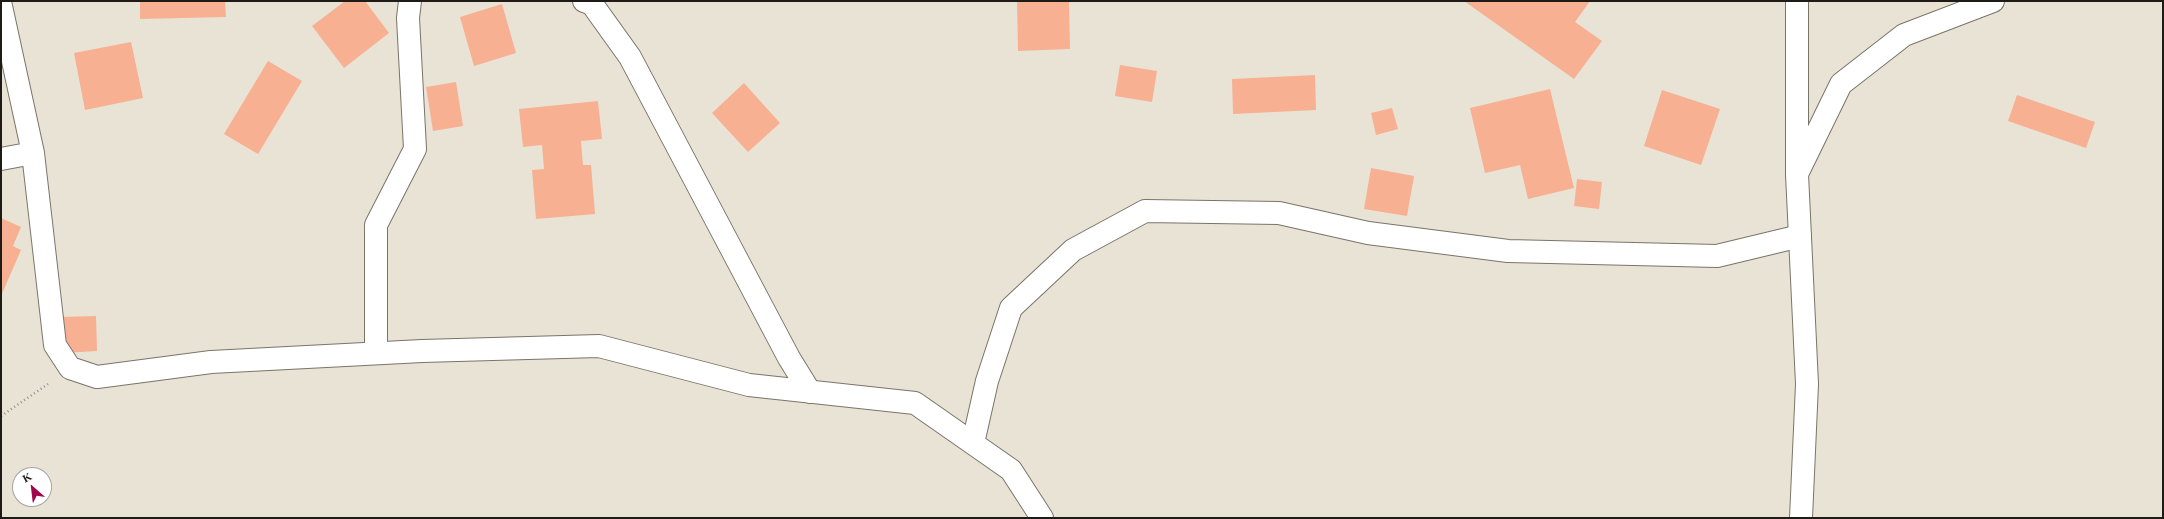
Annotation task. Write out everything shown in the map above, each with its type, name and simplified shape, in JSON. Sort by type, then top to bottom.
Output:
[{"type":"street","points":[[376,353],[376,225],[415,148],[408,18],[410,1]]},
{"type":"street","points":[[584,1],[592,4],[630,58],[789,358],[810,392]]},
{"type":"street","points":[[1797,1],[1797,174],[1808,384],[1801,518]]},
{"type":"street","points":[[1797,174],[1841,84],[1904,35],[1993,1]]},
{"type":"street","points":[[1,6],[33,153],[55,345],[70,368],[97,377],[211,362],[376,353],[599,346],[749,386],[915,404],[1011,470],[1042,518]]},
{"type":"street","points":[[1,159],[33,153]]},
{"type":"street","points":[[972,443],[987,381],[1011,308],[1073,250],[1145,212],[1279,213],[1368,233],[1508,251],[1717,256],[1800,236]]},
{"type":"path","points":[[1,416],[70,368]]},
{"type":"building","points":[[140,1],[225,1],[226,17],[140,19]]},
{"type":"building","points":[[345,1],[365,1],[389,33],[344,68],[312,26]]},
{"type":"building","points":[[1017,1],[1069,1],[1070,49],[1018,51]]},
{"type":"building","points":[[1464,1],[1590,1],[1575,22],[1602,41],[1574,79]]},
{"type":"building","points":[[502,4],[516,53],[474,66],[460,17]]},
{"type":"building","points":[[131,42],[143,98],[85,110],[74,53]]},
{"type":"building","points":[[268,61],[302,81],[258,154],[224,134]]},
{"type":"building","points":[[1120,65],[1157,71],[1152,102],[1115,96]]},
{"type":"building","points":[[1315,75],[1316,110],[1233,114],[1232,79]]},
{"type":"building","points":[[456,82],[463,126],[433,131],[426,87]]},
{"type":"building","points":[[744,83],[780,123],[748,152],[712,113]]},
{"type":"building","points":[[1550,89],[1574,188],[1528,199],[1520,165],[1485,173],[1470,108]]},
{"type":"building","points":[[1662,90],[1720,109],[1701,165],[1644,146]]},
{"type":"building","points":[[2017,95],[2095,122],[2086,148],[2008,121]]},
{"type":"building","points":[[598,101],[602,139],[581,141],[583,165],[591,165],[595,214],[536,219],[532,170],[544,169],[542,145],[523,147],[519,109]]},
{"type":"building","points":[[1392,108],[1398,129],[1376,135],[1371,113]]},
{"type":"building","points":[[1371,168],[1414,176],[1407,216],[1364,209]]},
{"type":"building","points":[[1577,179],[1602,182],[1599,209],[1574,206]]},
{"type":"building","points":[[1,218],[21,227],[13,246],[21,250],[1,296]]},
{"type":"building","points":[[96,316],[97,351],[63,353],[62,317]]}]
